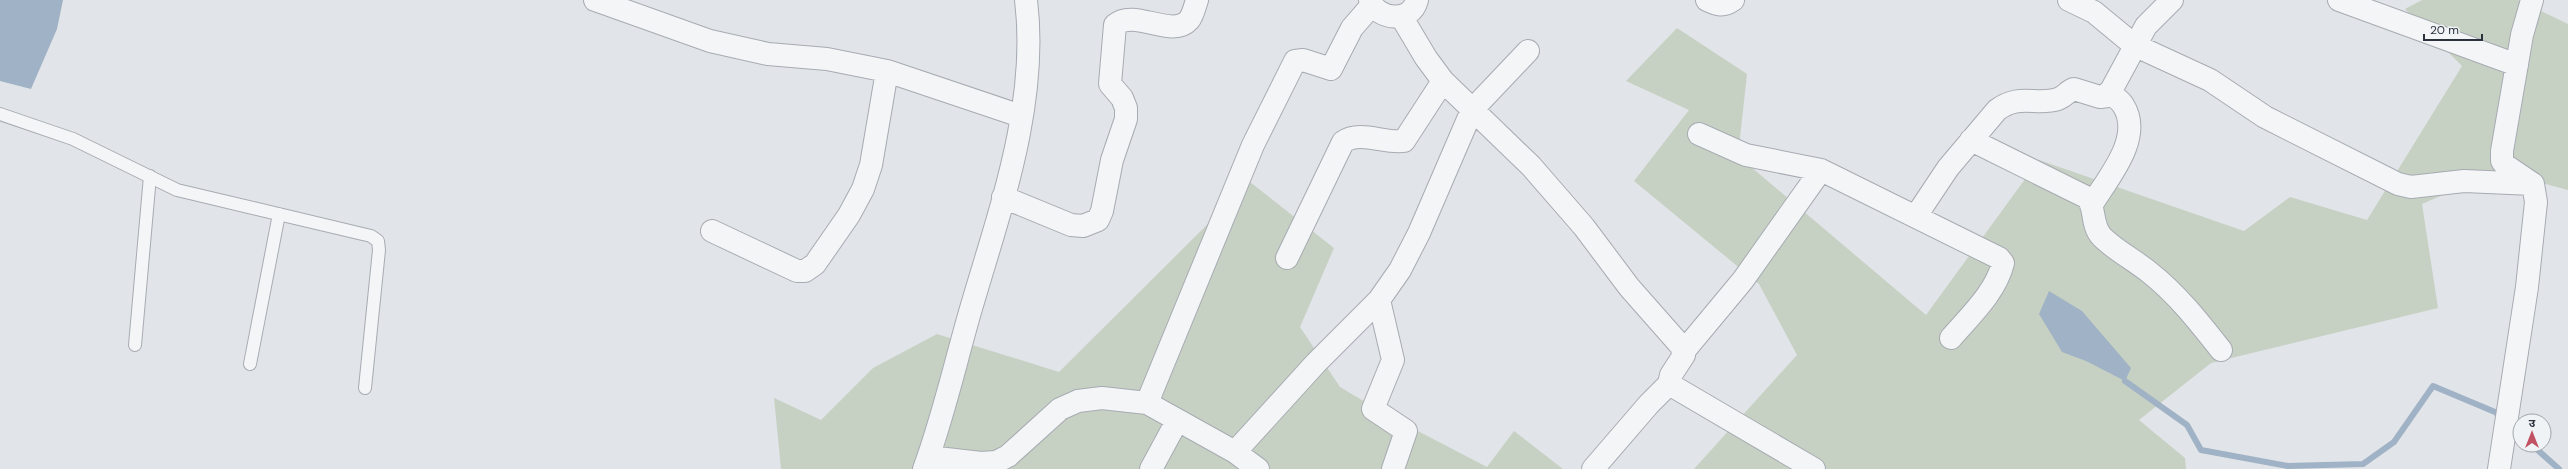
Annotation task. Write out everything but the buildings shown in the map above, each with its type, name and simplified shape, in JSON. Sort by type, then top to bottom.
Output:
[{"type":"street","points":[[595,0],[717,43],[768,54],[827,59],[887,71],[1021,116]]},
{"type":"street","points":[[1026,0],[1028,19],[1021,116],[1003,197],[926,463],[981,464],[996,462],[1008,456],[1060,409],[1078,400],[1102,398],[1147,403],[1243,462],[1316,363],[1379,300],[1400,270],[1419,233],[1472,110],[1528,51]]},
{"type":"street","points":[[1003,197],[1071,225],[1083,226],[1098,220],[1102,211],[1116,147],[1126,119],[1126,108],[1122,98],[1110,84],[1115,25],[1121,20],[1129,19],[1174,26],[1184,24],[1190,19],[1197,0]]},
{"type":"street","points":[[1147,403],[1253,145],[1295,61],[1303,60],[1331,69],[1356,23],[1371,3],[1383,15],[1401,16],[1411,10],[1416,0]]},
{"type":"street","points":[[1707,0],[1718,5],[1726,5],[1733,0]]},
{"type":"street","points":[[2069,0],[2094,12],[2134,45],[2210,80],[2265,117],[2398,184],[2411,187],[2464,182],[2533,184]]},
{"type":"street","points":[[1916,216],[1948,168],[1997,110],[2006,103],[2015,100],[2058,99],[2074,89],[2100,97],[2105,97],[2146,26],[2172,0]]},
{"type":"street","points":[[2339,0],[2517,65]]},
{"type":"street","points":[[2499,469],[2527,287],[2536,202],[2533,184],[2502,161],[2502,151],[2517,65],[2532,0]]},
{"type":"street","points":[[1401,16],[1426,58],[1442,81],[1531,166],[1584,227],[1629,287],[1684,351]]},
{"type":"street","points":[[712,231],[797,271],[805,272],[814,264],[849,215],[863,189],[874,153],[887,71]]},
{"type":"street","points":[[1287,258],[1343,142],[1357,137],[1395,142],[1404,141],[1442,81]]},
{"type":"street","points":[[2092,204],[2121,158],[2127,141],[2129,124],[2123,104],[2109,92]]},
{"type":"street","points":[[1699,134],[1746,155],[1821,170],[1908,215],[1916,216],[1999,258],[2003,263],[2001,272],[1981,303],[1951,338]]},
{"type":"street","points":[[1972,140],[2088,198],[2092,204],[2093,220],[2102,237],[2150,272],[2190,310],[2221,350]]},
{"type":"street","points":[[1593,469],[1648,404],[1669,384],[1684,351],[1743,280],[1821,170]]},
{"type":"street","points":[[1379,300],[1393,360],[1374,409],[1406,431],[1393,469]]},
{"type":"street","points":[[1669,384],[1814,469]]},
{"type":"street","points":[[1151,469],[1177,421]]},
{"type":"lane","points":[[0,114],[73,139],[177,190],[372,236],[378,241],[379,250],[365,388]]},
{"type":"lane","points":[[135,345],[150,176]]},
{"type":"lane","points":[[250,364],[279,214]]},
{"type":"green space","points":[[2422,0],[2518,0],[2568,24],[2568,190],[2498,171],[2422,204],[2438,308],[2211,363],[2139,420],[2185,458],[2186,469],[1694,469],[1797,355],[1759,284],[1634,181],[1689,110],[1626,81],[1677,28],[1747,74],[1738,156],[1926,315],[2039,160],[2244,231],[2290,197],[2367,220],[2462,66],[2405,9]]},
{"type":"green space","points":[[1250,182],[1334,248],[1300,327],[1340,387],[1387,415],[1487,467],[1514,431],[1563,469],[781,469],[774,398],[821,420],[873,368],[937,334],[1059,372]]},
{"type":"water","points":[[0,0],[63,0],[57,29],[31,89],[0,81]]},
{"type":"water","points":[[2049,291],[2082,311],[2131,368],[2125,381],[2086,361],[2062,352],[2039,314]]},
{"type":"waterway","points":[[2125,381],[2187,425],[2201,450],[2288,466],[2363,464],[2394,442],[2433,386],[2495,412],[2502,418]]},
{"type":"waterway","points":[[2541,453],[2559,469]]}]
